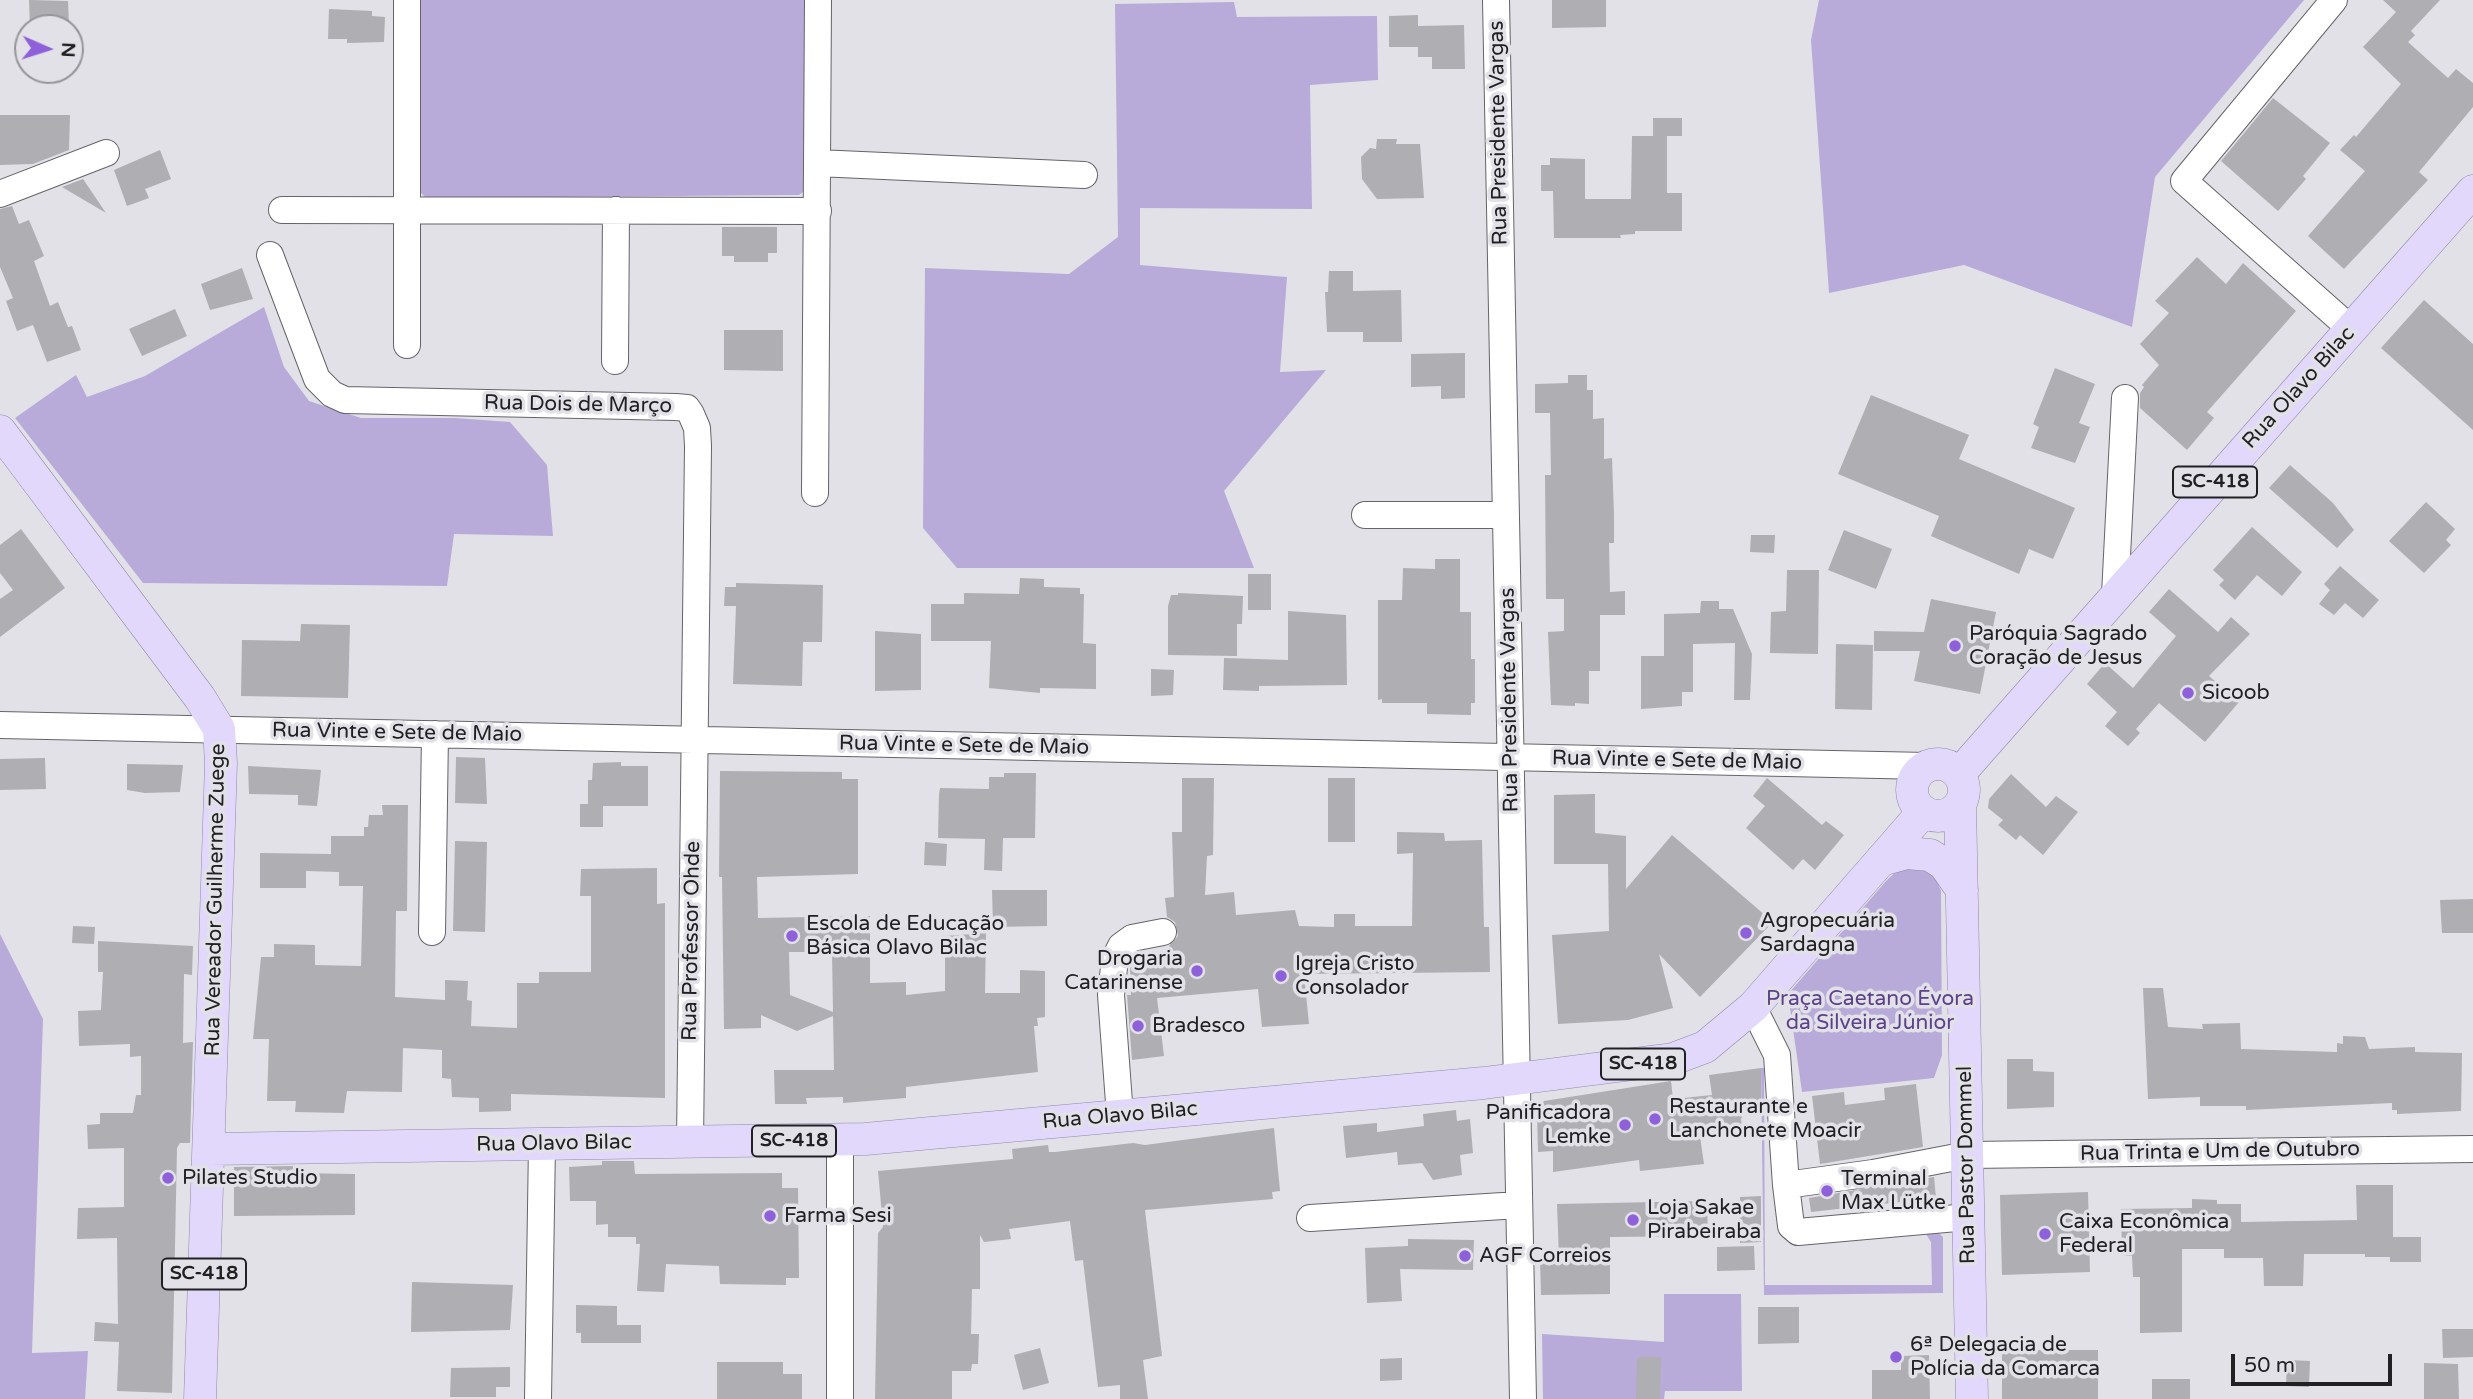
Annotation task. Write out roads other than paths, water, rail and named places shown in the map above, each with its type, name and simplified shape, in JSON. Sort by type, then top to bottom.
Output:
[{"type":"main road","name":"Rua Olavo Bilac","points":[[1960,789],[2115,595],[2473,191]]},
{"type":"main road","name":"Rua Vereador Guilherme Zuege","points":[[0,431],[200,698],[219,729],[221,763],[200,1399]]},
{"type":"main road","points":[[1945,764],[1960,789],[1948,815],[1939,817],[1923,812],[1912,792],[1916,777],[1927,766],[1945,764]]},
{"type":"main road","name":"Rua Pastor Dommel","points":[[1960,789],[1972,1399]]},
{"type":"main road","name":"Rua Olavo Bilac","points":[[210,1149],[840,1140],[1517,1080],[1673,1059],[1705,1047],[1753,1007],[1923,812]]},
{"type":"main road","points":[[1881,860],[1906,853],[1930,855],[1944,864],[1962,890]]},
{"type":"street","points":[[407,0],[407,345]]},
{"type":"street","points":[[816,493],[818,0]]},
{"type":"street","name":"Rua Presidente Vargas","points":[[1496,0],[1523,1399]]},
{"type":"street","points":[[2334,0],[2184,181],[2351,329]]},
{"type":"street","points":[[0,194],[106,153]]},
{"type":"street","points":[[817,163],[1084,175]]},
{"type":"street","points":[[282,210],[818,211]]},
{"type":"street","points":[[615,361],[616,210]]},
{"type":"street","name":"Rua Dois de Março","points":[[270,255],[317,379],[332,394],[345,400],[687,408],[697,428],[698,446],[694,740]]},
{"type":"street","points":[[2115,595],[2124,398]]},
{"type":"street","points":[[1365,515],[1506,515]]},
{"type":"street","name":"Rua Vinte e Sete de Maio","points":[[0,725],[1927,766]]},
{"type":"street","points":[[432,932],[435,734]]},
{"type":"street","name":"Rua Professor Ohde","points":[[690,1143],[694,740]]},
{"type":"street","points":[[1120,1116],[1111,995],[1115,958],[1121,946],[1132,938],[1163,932]]},
{"type":"street","points":[[1753,1007],[1777,1055],[1791,1226],[1798,1232],[1968,1217]]},
{"type":"street","points":[[840,1140],[840,1399]]},
{"type":"street","points":[[538,1399],[542,1144]]},
{"type":"street","name":"Rua Trinta e Um de Outubro","points":[[1786,1185],[1873,1173],[1967,1155],[2473,1149]]},
{"type":"street","points":[[1310,1218],[1520,1205]]},
{"type":"place","name":"Paróquia Sagrado Coração de Jesus","points":[[1955,646]]},
{"type":"place","name":"Sicoob","points":[[2188,693]]},
{"type":"place","name":"Agropecuária Sardagna","points":[[1746,933]]},
{"type":"place","name":"Escola de Educação Básica Olavo Bilac","points":[[792,936]]},
{"type":"place","name":"Drogaria Catarinense","points":[[1197,971]]},
{"type":"place","name":"Igreja Cristo Consolador","points":[[1281,976]]},
{"type":"place","name":"Bradesco","points":[[1138,1026]]},
{"type":"place","name":"Restaurante e Lanchonete Moacir","points":[[1655,1119]]},
{"type":"place","name":"Panificadora Lemke","points":[[1625,1125]]},
{"type":"place","name":"Pilates Studio","points":[[168,1178]]},
{"type":"place","name":"Terminal Max Lütke","points":[[1827,1191]]},
{"type":"place","name":"Farma Sesi","points":[[770,1216]]},
{"type":"place","name":"Loja Sakae Pirabeiraba","points":[[1633,1220]]},
{"type":"place","name":"Caixa Econômica Federal","points":[[2045,1234]]},
{"type":"place","name":"AGF Correios","points":[[1465,1256]]},
{"type":"place","name":"6ª Delegacia de Polícia da Comarca","points":[[1896,1357]]},
{"type":"park label","name":"Praça Caetano Évora da Silveira Júnior","points":[[1870,1011]]}]
